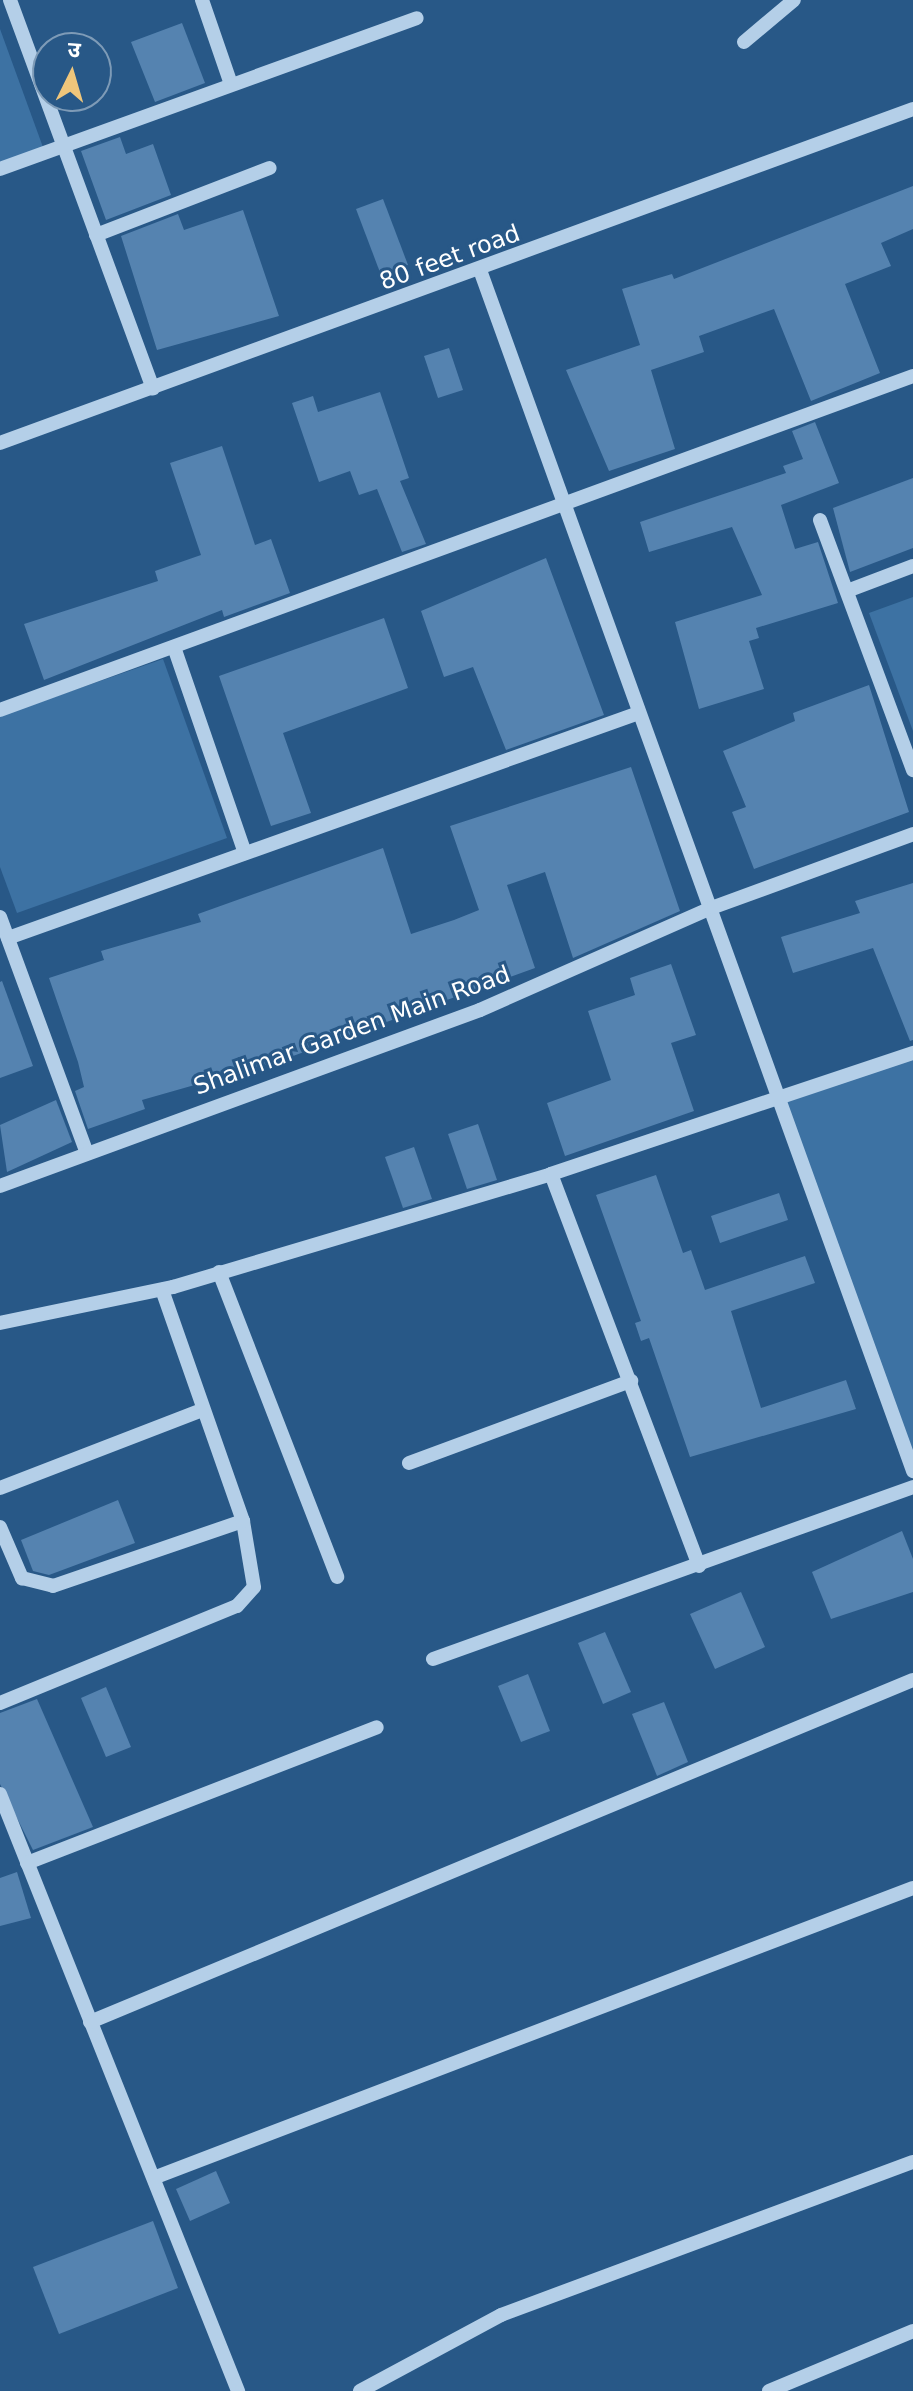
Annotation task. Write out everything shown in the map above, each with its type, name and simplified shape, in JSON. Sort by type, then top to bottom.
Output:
[{"type":"street","points":[[10,0],[153,388]]},
{"type":"street","points":[[202,0],[231,84]]},
{"type":"street","points":[[744,42],[794,0]]},
{"type":"street","points":[[0,169],[417,18]]},
{"type":"street","name":"80 feet road","points":[[0,443],[480,270],[913,109]]},
{"type":"street","points":[[96,235],[270,168]]},
{"type":"street","points":[[480,270],[639,713],[714,907],[777,1100],[913,1471]]},
{"type":"street","points":[[0,710],[913,376]]},
{"type":"street","points":[[820,520],[913,770]]},
{"type":"street","points":[[847,591],[913,566]]},
{"type":"street","points":[[174,647],[245,853]]},
{"type":"street","points":[[8,938],[639,713]]},
{"type":"street","name":"Shalimar Garden Main Road","points":[[0,1186],[480,1010],[714,907],[913,834]]},
{"type":"street","points":[[0,917],[87,1154]]},
{"type":"street","points":[[0,1323],[162,1290],[551,1174],[913,1053]]},
{"type":"street","points":[[551,1174],[699,1566]]},
{"type":"street","points":[[219,1272],[337,1577]]},
{"type":"street","points":[[0,1703],[248,1598],[254,1573],[243,1521],[162,1290]]},
{"type":"street","points":[[409,1463],[631,1381]]},
{"type":"street","points":[[0,1488],[202,1410]]},
{"type":"street","points":[[433,1659],[913,1487]]},
{"type":"street","points":[[0,1527],[22,1578],[53,1586],[243,1521]]},
{"type":"street","points":[[90,2022],[913,1680]]},
{"type":"street","points":[[27,1863],[377,1727]]},
{"type":"street","points":[[0,1794],[90,2022],[156,2177],[238,2391]]},
{"type":"street","points":[[156,2177],[913,1888]]},
{"type":"street","points":[[360,2391],[501,2315],[913,2162]]},
{"type":"street","points":[[769,2391],[913,2331]]},
{"type":"shaded area","points":[[0,29],[44,150],[0,170]]},
{"type":"shaded area","points":[[913,597],[913,731],[869,613]]},
{"type":"shaded area","points":[[163,659],[227,838],[17,913],[0,867],[0,716]]},
{"type":"shaded area","points":[[913,1053],[913,1471],[777,1100]]},
{"type":"building","points":[[182,23],[205,83],[155,102],[131,42]]},
{"type":"building","points":[[120,137],[126,154],[153,144],[171,195],[106,220],[81,151]]},
{"type":"building","points":[[913,186],[913,229],[881,243],[891,266],[845,284],[880,373],[811,401],[774,309],[699,336],[704,352],[651,370],[675,449],[609,471],[566,370],[640,345],[622,289],[672,274],[674,279]]},
{"type":"building","points":[[383,199],[408,265],[381,275],[356,209]]},
{"type":"building","points":[[243,210],[279,316],[157,350],[121,236],[178,214],[184,230]]},
{"type":"building","points":[[449,348],[463,390],[438,398],[424,356]]},
{"type":"building","points":[[380,392],[409,478],[400,481],[426,544],[402,552],[377,489],[359,495],[350,471],[319,482],[292,403],[313,396],[318,412]]},
{"type":"building","points":[[815,422],[839,483],[781,505],[795,549],[818,542],[838,603],[756,628],[759,638],[749,641],[764,689],[699,709],[675,622],[762,595],[732,527],[649,552],[640,522],[786,473],[783,466],[803,459],[792,431]]},
{"type":"building","points":[[222,446],[255,545],[271,539],[290,593],[224,617],[222,610],[44,680],[24,624],[158,581],[155,571],[201,555],[170,463]]},
{"type":"building","points":[[913,478],[913,548],[850,572],[833,508]]},
{"type":"building","points":[[546,558],[604,715],[506,750],[473,667],[444,677],[421,611]]},
{"type":"building","points":[[384,618],[408,688],[283,733],[311,813],[271,826],[219,676]]},
{"type":"building","points":[[869,685],[909,812],[754,869],[732,812],[746,807],[723,751],[795,721],[793,713]]},
{"type":"building","points":[[631,767],[680,911],[573,958],[545,872],[507,885],[535,968],[282,1060],[142,1100],[145,1109],[88,1129],[75,1091],[84,1087],[78,1062],[49,978],[104,960],[101,951],[201,922],[198,914],[383,848],[411,934],[454,920],[479,910],[450,826]]},
{"type":"building","points":[[913,883],[913,1040],[910,1041],[873,948],[793,973],[781,937],[860,913],[855,901]]},
{"type":"building","points":[[671,964],[696,1035],[671,1043],[694,1111],[565,1156],[547,1103],[611,1080],[588,1011],[635,995],[630,978]]},
{"type":"building","points":[[0,982],[33,1066],[0,1078]]},
{"type":"building","points":[[56,1100],[72,1142],[7,1172],[0,1125]]},
{"type":"building","points":[[478,1124],[497,1180],[467,1189],[448,1134]]},
{"type":"building","points":[[414,1147],[432,1199],[403,1208],[385,1157]]},
{"type":"building","points":[[656,1175],[683,1253],[691,1250],[705,1290],[805,1256],[815,1283],[731,1311],[761,1408],[846,1380],[856,1409],[690,1457],[649,1338],[641,1341],[635,1323],[641,1321],[596,1195]]},
{"type":"building","points":[[779,1193],[788,1220],[720,1243],[711,1216]]},
{"type":"building","points":[[118,1500],[135,1543],[49,1575],[33,1571],[21,1540]]},
{"type":"building","points":[[902,1531],[913,1559],[913,1592],[831,1619],[812,1572]]},
{"type":"building","points":[[741,1592],[765,1647],[715,1669],[690,1614]]},
{"type":"building","points":[[605,1632],[631,1692],[603,1704],[578,1643]]},
{"type":"building","points":[[528,1674],[550,1731],[521,1742],[498,1686]]},
{"type":"building","points":[[106,1687],[131,1747],[106,1757],[81,1698]]},
{"type":"building","points":[[37,1699],[93,1827],[33,1850],[0,1784],[0,1713]]},
{"type":"building","points":[[664,1702],[688,1762],[657,1776],[632,1714]]},
{"type":"building","points":[[17,1872],[31,1918],[0,1926],[0,1878]]},
{"type":"building","points":[[216,2171],[230,2203],[190,2221],[176,2189]]},
{"type":"building","points":[[153,2221],[178,2288],[59,2334],[33,2267]]}]
